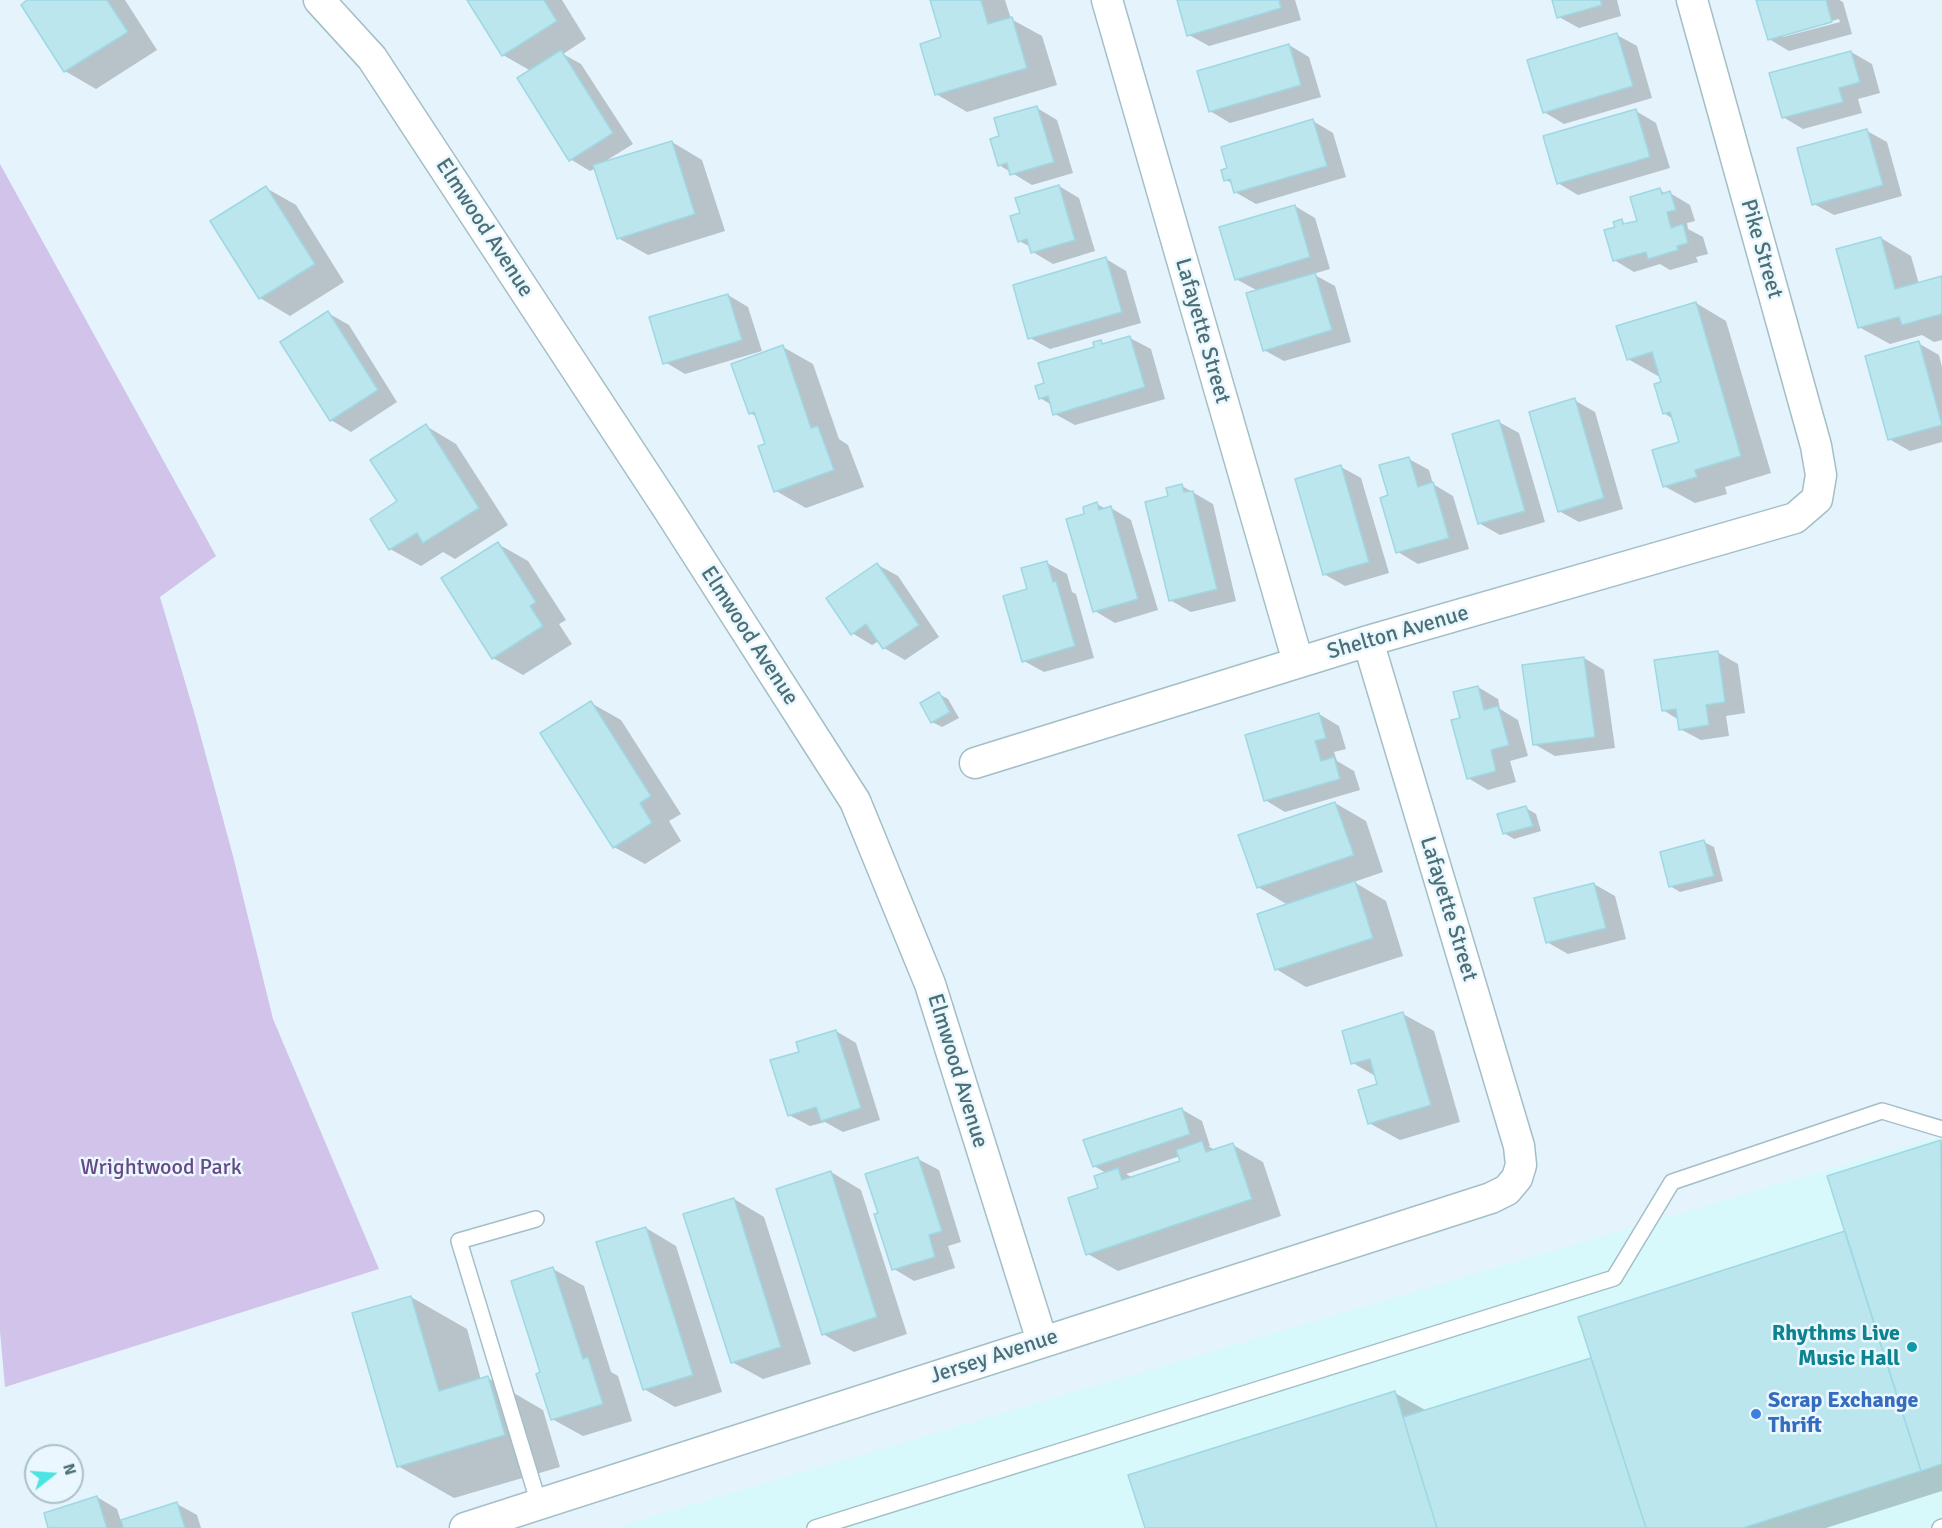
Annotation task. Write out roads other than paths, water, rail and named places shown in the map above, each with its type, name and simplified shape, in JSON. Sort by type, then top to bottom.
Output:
[{"type":"street","name":"Elmwood Avenue","points":[[319,0],[372,58],[668,509],[855,801],[930,984],[1042,1341]]},
{"type":"street","name":"Lafayette Street","points":[[1107,0],[1298,662]]},
{"type":"street","name":"Pike Street","points":[[1692,0],[1816,446],[1821,475],[1817,499]]},
{"type":"street","name":"Shelton Avenue","points":[[975,763],[1368,641],[1795,518],[1817,499]]},
{"type":"street","name":"Lafayette Street","points":[[1368,641],[1519,1146],[1521,1165],[1517,1178]]},
{"type":"street","name":"Jersey Avenue","points":[[465,1528],[1491,1198],[1507,1190],[1517,1178]]},
{"type":"lane","points":[[815,1528],[1614,1278],[1672,1182],[1882,1111],[1942,1129]]},
{"type":"lane","points":[[536,1219],[459,1241],[539,1504]]},
{"type":"place","name":"Rhythms Live Music Hall","points":[[1912,1347]]},
{"type":"place","name":"Scrap Exchange Thrift","points":[[1756,1414]]},
{"type":"park label","name":"Wrightwood Park","points":[[161,1168]]}]
